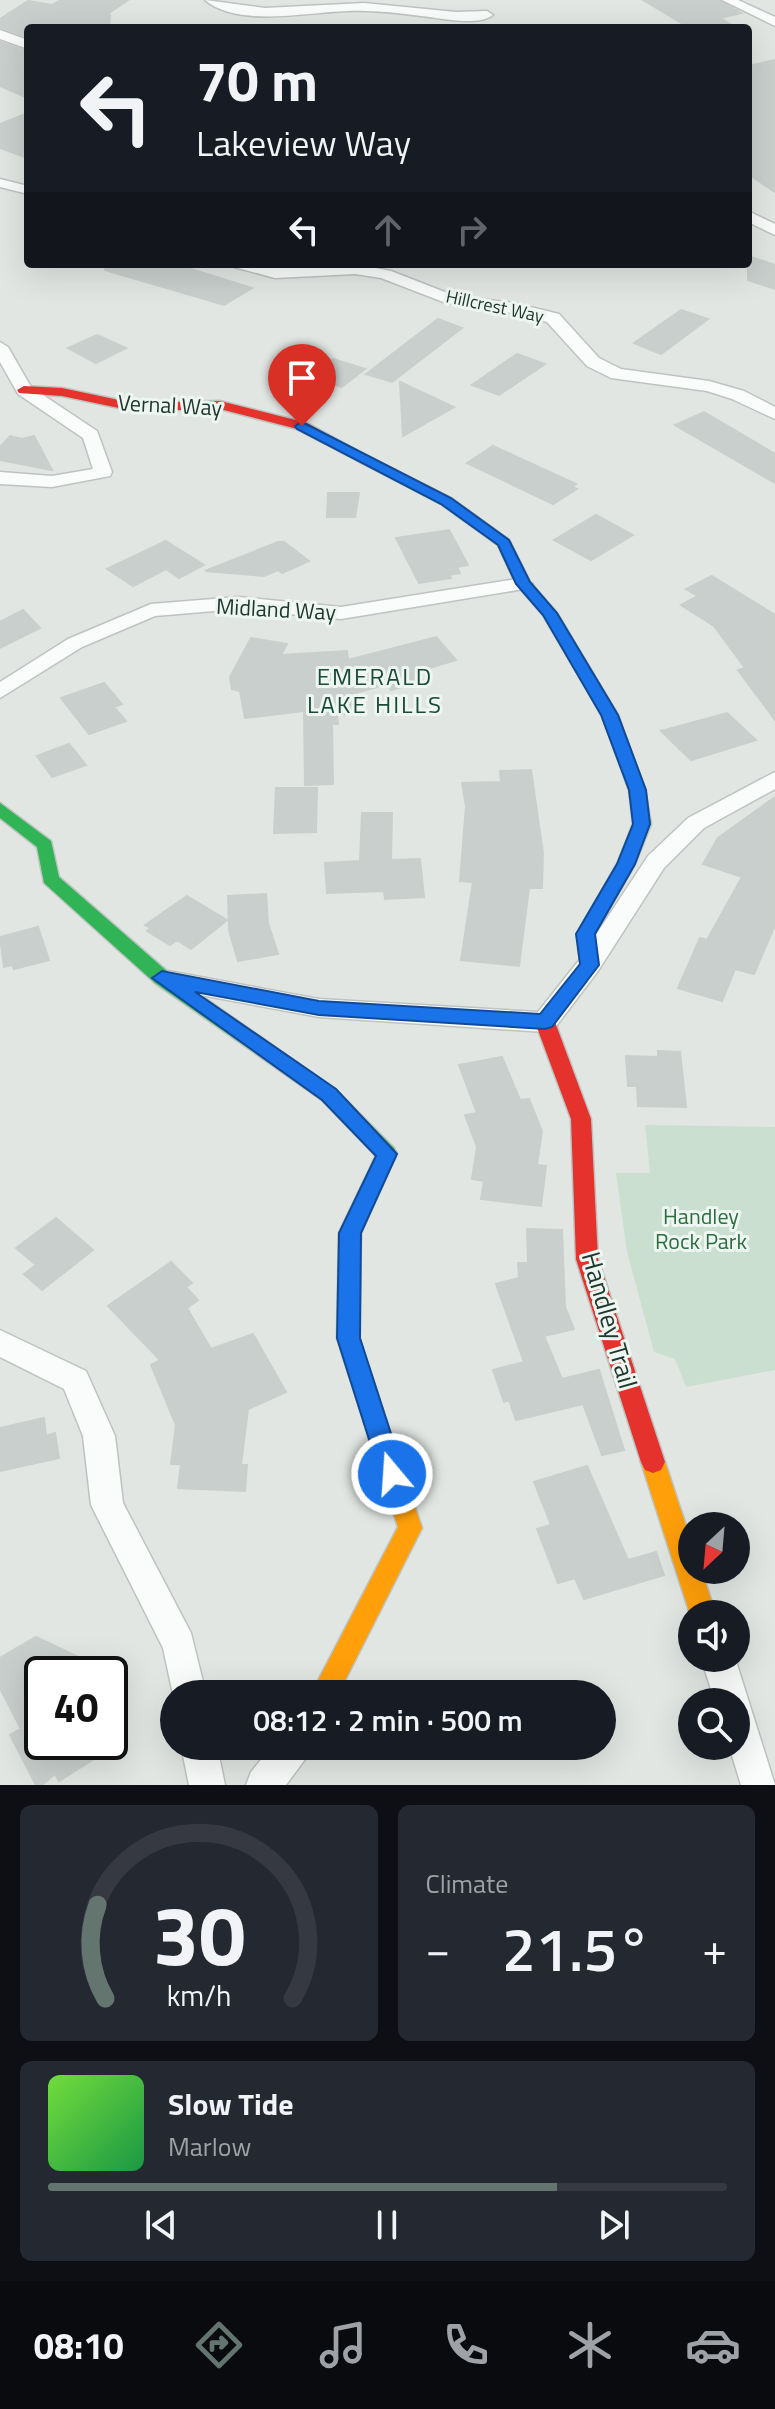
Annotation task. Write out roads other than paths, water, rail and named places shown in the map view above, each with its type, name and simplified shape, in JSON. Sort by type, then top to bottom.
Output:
[{"type":"street","points":[[211,0],[237,10],[364,7],[485,22],[493,0]]},
{"type":"street","points":[[728,0],[775,22]]},
{"type":"street","points":[[0,34],[24,43]]},
{"type":"street","points":[[0,183],[24,189]]},
{"type":"street","points":[[752,218],[775,230]]},
{"type":"street","name":"Hillcrest Way","points":[[256,268],[275,273],[355,269],[385,274],[452,300],[514,308],[553,318],[593,362],[617,374],[709,386],[738,395],[775,414]]},
{"type":"street","points":[[0,347],[24,390],[91,435],[103,472],[68,481],[28,483],[0,478]]},
{"type":"street","name":"Vernal Way","points":[[24,390],[62,392],[133,407],[220,405],[302,426],[457,509],[504,543],[523,584],[549,613],[610,715],[637,790],[642,824],[626,864],[586,934],[589,965]]},
{"type":"street","name":"Midland Way","points":[[0,691],[75,643],[151,610],[238,603],[341,613],[523,584]]},
{"type":"street","points":[[162,978],[319,1008],[545,1022],[589,965],[656,862],[696,823],[775,779]]},
{"type":"street","points":[[0,809],[45,845],[50,879],[162,978],[329,1095],[387,1154],[350,1233],[348,1338],[410,1528],[331,1680]]},
{"type":"street","name":"Handley Trail","points":[[545,1022],[581,1119],[587,1259],[698,1600]]},
{"type":"street","points":[[0,1343],[75,1380],[99,1436],[107,1505],[179,1645],[186,1680]]},
{"type":"street","points":[[750,1758],[759,1785]]},
{"type":"street","points":[[202,1760],[207,1785]]},
{"type":"street","points":[[264,1785],[283,1760]]},
{"type":"district","name":"EMERALD LAKE HILLS","points":[[375,690]]},
{"type":"park label","name":"Handley Rock Park","points":[[701,1228]]}]
